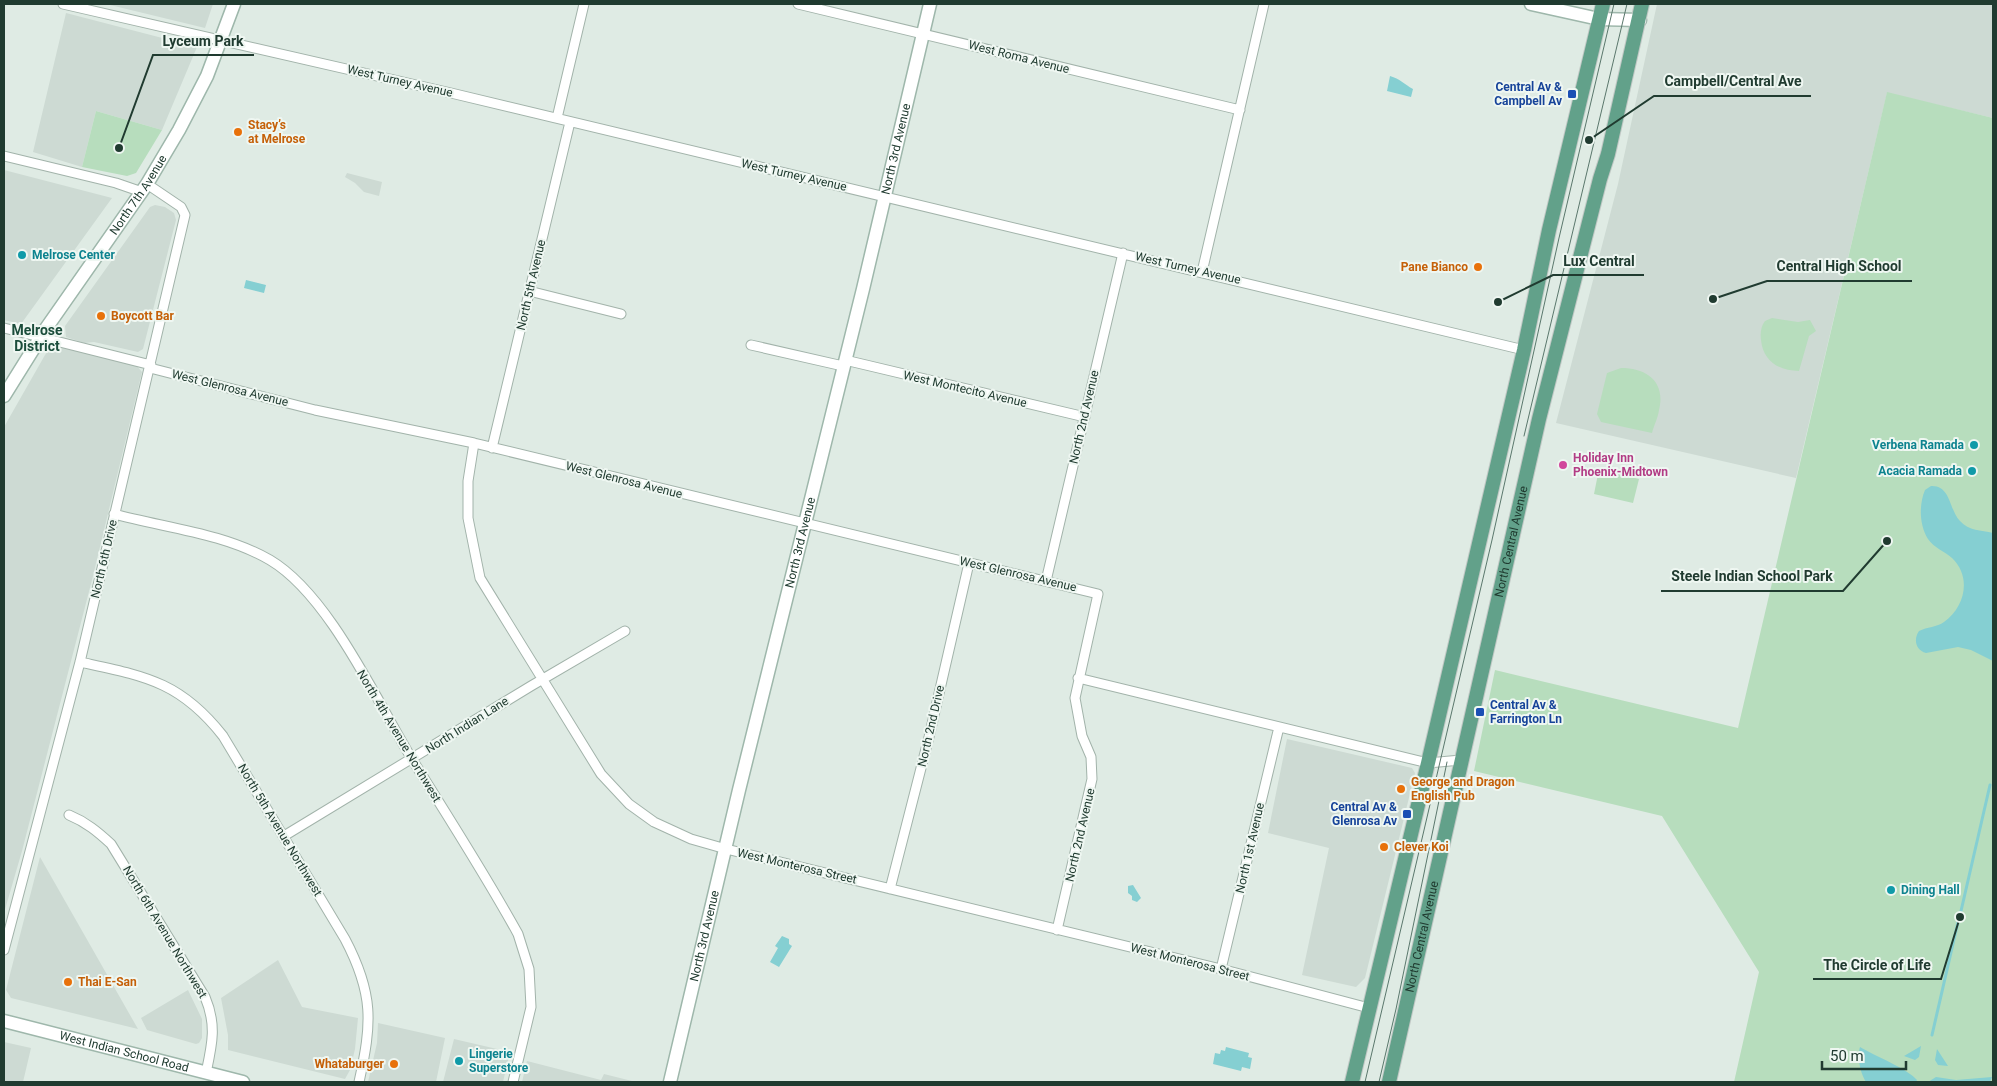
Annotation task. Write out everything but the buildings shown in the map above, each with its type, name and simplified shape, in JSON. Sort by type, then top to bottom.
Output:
[{"type":"main road","points":[[1352,1082],[1428,763],[1603,4]]},
{"type":"main road","name":"North Central Avenue","points":[[1389,1082],[1539,419],[1604,170],[1640,20],[1642,4]]},
{"type":"street","name":"West Turney Avenue","points":[[63,4],[557,118],[1524,350]]},
{"type":"street","name":"North 7th Avenue","points":[[4,396],[40,337],[145,188],[179,130],[204,82],[234,4]]},
{"type":"street","points":[[557,118],[584,4]]},
{"type":"street","name":"West Roma Avenue","points":[[798,4],[1240,110]]},
{"type":"street","name":"North 3rd Avenue","points":[[670,1082],[930,4]]},
{"type":"street","points":[[1202,272],[1264,4]]},
{"type":"street","points":[[1531,4],[1599,19],[1640,20]]},
{"type":"street","name":"North 5th Avenue","points":[[492,448],[570,122]]},
{"type":"street","points":[[4,156],[116,183],[145,188]]},
{"type":"street","name":"North 6th Drive","points":[[4,950],[80,662],[185,215],[181,207],[145,188]]},
{"type":"street","name":"North 2nd Avenue","points":[[1046,581],[1123,253]]},
{"type":"street","points":[[529,291],[621,314]]},
{"type":"street","name":"West Glenrosa Avenue","points":[[4,328],[315,410],[474,443],[1098,594]]},
{"type":"street","name":"West Montecito Avenue","points":[[752,345],[844,363],[1084,417]]},
{"type":"street","name":"West Monterosa Street","points":[[474,443],[468,481],[468,518],[480,578],[601,774],[628,804],[654,822],[675,833],[726,849],[1221,969],[1369,1008]]},
{"type":"street","name":"North 4th Avenue Northwest","points":[[114,514],[214,538],[250,550],[271,561],[294,577],[312,596],[347,648],[518,934],[529,969],[531,1007],[513,1082]]},
{"type":"street","name":"North 2nd Drive","points":[[890,889],[929,737],[969,563]]},
{"type":"street","name":"North 2nd Avenue","points":[[1057,930],[1092,779],[1091,757],[1082,736],[1075,698],[1098,594]]},
{"type":"street","name":"North Indian Lane","points":[[284,836],[543,679],[626,631]]},
{"type":"street","name":"North 5th Avenue Northwest","points":[[80,662],[130,672],[174,690],[212,721],[222,736],[345,939],[362,974],[369,1006],[369,1024],[359,1082]]},
{"type":"street","points":[[1078,678],[1428,763],[1461,760]]},
{"type":"street","name":"North 1st Avenue","points":[[1221,969],[1279,727]]},
{"type":"street","name":"North 6th Avenue Northwest","points":[[69,815],[89,825],[111,844],[205,997],[210,1009],[213,1025],[212,1045],[206,1073]]},
{"type":"street","name":"West Indian School Road","points":[[4,1021],[243,1082]]},
{"type":"shaded area","points":[[106,4],[213,4],[205,28]]},
{"type":"shaded area","points":[[1657,4],[1993,4],[1993,118],[1887,93],[1796,478],[1556,423],[1618,184]]},
{"type":"shaded area","points":[[66,13],[197,47],[162,130],[96,111],[82,167],[33,152]]},
{"type":"shaded area","points":[[4,170],[112,198],[21,324],[4,320]]},
{"type":"shaded area","points":[[347,173],[382,182],[379,196],[364,192],[345,177]]},
{"type":"shaded area","points":[[155,205],[165,207],[174,213],[176,220],[143,349],[138,352],[94,342],[84,343],[66,337],[65,326],[150,207]]},
{"type":"shaded area","points":[[64,348],[136,365],[142,372],[93,576],[22,851],[4,913],[4,427],[45,355],[49,350]]},
{"type":"shaded area","points":[[1287,739],[1412,768],[1415,773],[1365,978],[1356,987],[1302,975],[1329,848],[1268,833]]},
{"type":"shaded area","points":[[40,857],[138,1029],[11,998],[6,990]]},
{"type":"shaded area","points":[[278,960],[302,1007],[358,1018],[355,1049],[350,1070],[345,1079],[228,1050],[228,1035],[221,998]]},
{"type":"shaded area","points":[[188,990],[202,1019],[202,1038],[199,1043],[196,1044],[147,1030],[141,1018]]},
{"type":"shaded area","points":[[378,1023],[445,1038],[436,1082],[368,1082],[377,1043]]},
{"type":"shaded area","points":[[454,1039],[510,1052],[503,1082],[443,1082]]},
{"type":"shaded area","points":[[4,1042],[31,1048],[23,1082],[4,1082]]},
{"type":"shaded area","points":[[527,1061],[601,1080],[604,1074],[636,1082],[522,1082]]},
{"type":"green space","points":[[1887,92],[1993,118],[1993,1082],[1734,1082],[1759,972],[1662,816],[1474,771],[1495,670],[1738,728]]},
{"type":"green space","points":[[96,111],[162,130],[136,173],[127,176],[82,167]]},
{"type":"green space","points":[[1772,318],[1798,322],[1810,320],[1816,331],[1809,336],[1799,371],[1779,367],[1765,354],[1762,347],[1761,330],[1765,321]]},
{"type":"green space","points":[[1621,368],[1646,374],[1657,384],[1660,400],[1658,416],[1652,433],[1601,422],[1597,414],[1607,373]]},
{"type":"green space","points":[[1599,469],[1639,479],[1633,503],[1594,494]]},
{"type":"water","points":[[1390,76],[1413,89],[1411,97],[1387,91]]},
{"type":"water","points":[[246,280],[266,285],[264,293],[244,288]]},
{"type":"water","points":[[1931,486],[1942,489],[1960,521],[1971,528],[1993,533],[1993,661],[1971,650],[1958,647],[1926,653],[1918,647],[1916,638],[1919,631],[1941,624],[1957,608],[1961,600],[1964,583],[1962,574],[1952,558],[1930,542],[1925,533],[1921,514],[1922,502],[1925,490]]},
{"type":"water","points":[[1133,885],[1141,898],[1137,902],[1132,900],[1132,896],[1128,893],[1128,886]]},
{"type":"water","points":[[782,936],[789,939],[789,944],[792,946],[779,967],[770,962],[778,948],[775,946]]},
{"type":"water","points":[[1921,1046],[1919,1057],[1915,1060],[1904,1056]]},
{"type":"water","points":[[1226,1047],[1249,1053],[1248,1057],[1252,1058],[1250,1069],[1242,1067],[1241,1071],[1213,1064],[1215,1053],[1220,1054],[1221,1050],[1225,1051]]},
{"type":"water","points":[[1860,1047],[1906,1071],[1917,1080],[1916,1082],[1866,1082],[1860,1065]]},
{"type":"water","points":[[1937,1049],[1948,1066],[1938,1065],[1935,1060]]},
{"type":"water","points":[[1936,1077],[1956,1080],[1992,1077],[1990,1082],[1928,1082]]},
{"type":"waterway","points":[[1961,911],[1990,785]]},
{"type":"waterway","points":[[1932,1035],[1958,922]]},
{"type":"tram line","points":[[1365,1082],[1492,540],[1559,238],[1614,4]]},
{"type":"tram line","points":[[1524,436],[1627,4]]},
{"type":"tram line","points":[[1379,1082],[1447,762]]},
{"type":"place","name":"Central Av & Campbell Av","points":[[1572,94]]},
{"type":"place","name":"Stacy’s at Melrose","points":[[238,132]]},
{"type":"place","name":"Campbell/Central Ave","points":[[1589,140]]},
{"type":"place","name":"Lyceum Park","points":[[119,148]]},
{"type":"place","name":"Melrose Center","points":[[22,255]]},
{"type":"place","name":"Pane Bianco","points":[[1478,267]]},
{"type":"place","name":"Central High School","points":[[1713,299]]},
{"type":"place","name":"Lux Central","points":[[1498,302]]},
{"type":"place","name":"Boycott Bar","points":[[101,316]]},
{"type":"place","name":"Verbena Ramada","points":[[1974,445]]},
{"type":"place","name":"Holiday Inn Phoenix-Midtown","points":[[1563,465]]},
{"type":"place","name":"Acacia Ramada","points":[[1972,471]]},
{"type":"place","name":"Steele Indian School Park","points":[[1887,541]]},
{"type":"place","name":"Central Av & Farrington Ln","points":[[1480,712]]},
{"type":"place","name":"George and Dragon English Pub","points":[[1401,789]]},
{"type":"place","name":"Central Av & Glenrosa Av","points":[[1407,814]]},
{"type":"place","name":"Clever Koi","points":[[1384,847]]},
{"type":"place","name":"Dining Hall","points":[[1891,890]]},
{"type":"place","name":"The Circle of Life","points":[[1960,917]]},
{"type":"place","name":"Thai E-San","points":[[68,982]]},
{"type":"place","name":"Lingerie Superstore","points":[[459,1061]]},
{"type":"place","name":"Whataburger","points":[[394,1064]]},
{"type":"district","name":"Melrose District","points":[[37,338]]}]
